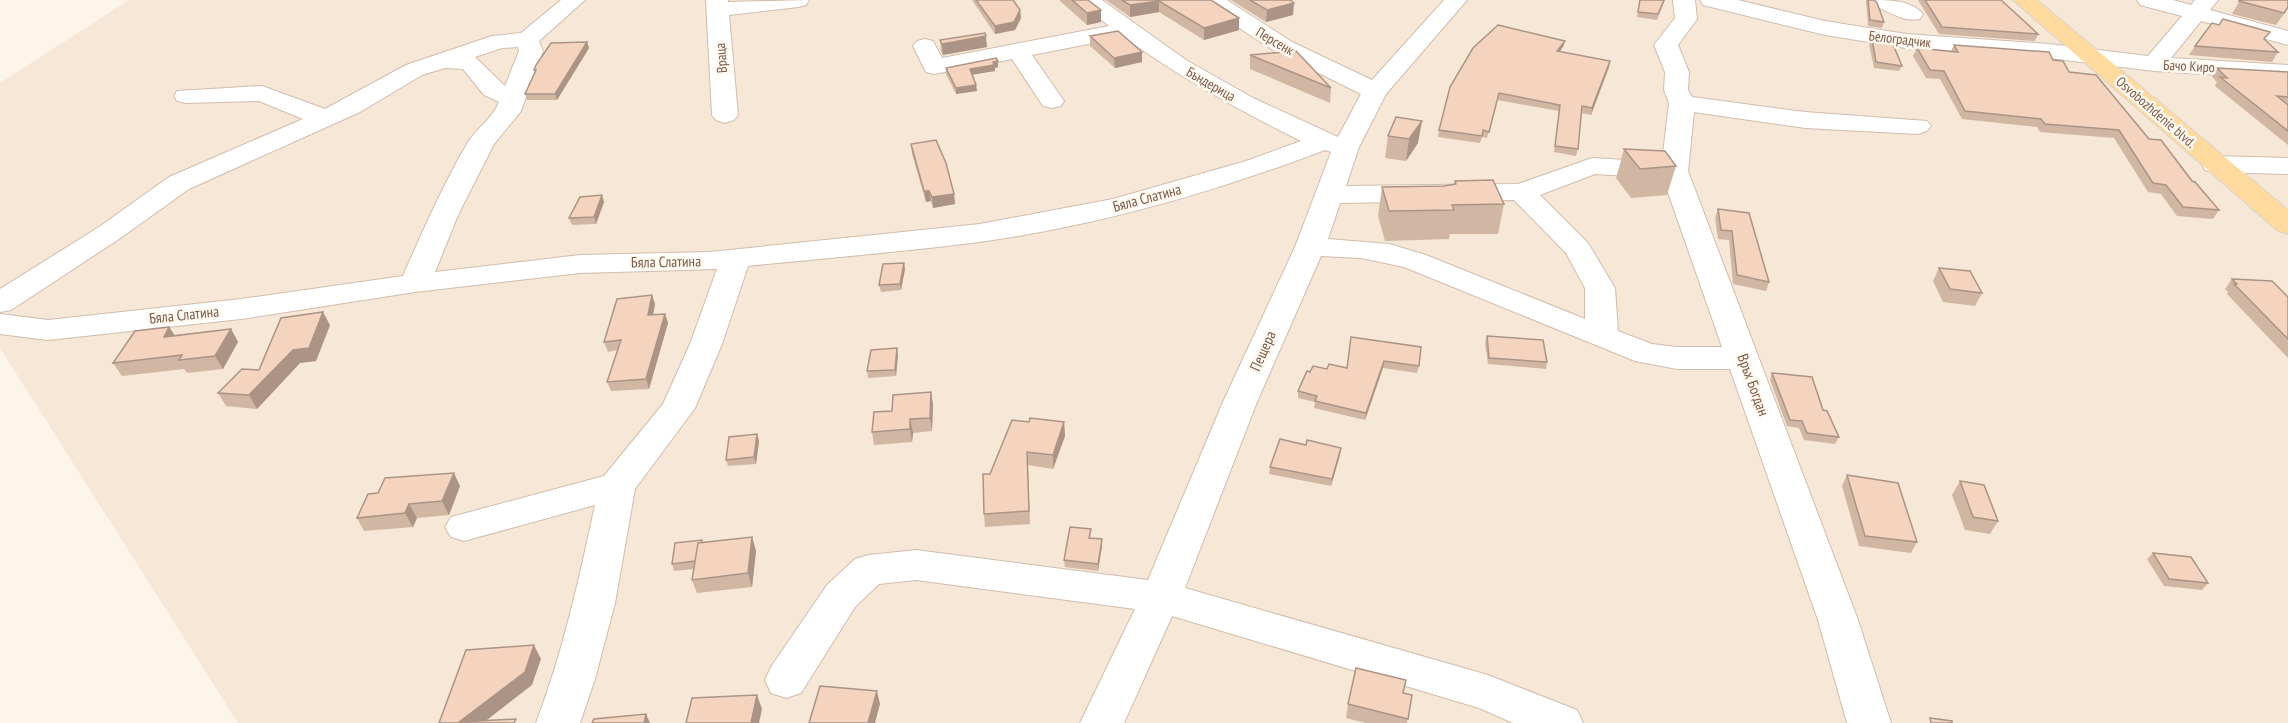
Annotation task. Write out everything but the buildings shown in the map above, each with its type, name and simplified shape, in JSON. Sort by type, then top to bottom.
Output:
[{"type":"main road","name":"Osvobozhdenie blvd.","points":[[2024,0],[2288,225]]},
{"type":"street","points":[[0,303],[109,233],[179,183],[351,107],[414,70],[500,41],[527,40],[574,0]]},
{"type":"street","points":[[718,5],[798,0]]},
{"type":"street","name":"Бъндерица","points":[[1088,0],[1178,65],[1244,103],[1335,144]]},
{"type":"street","name":"Персенк","points":[[1212,0],[1284,47],[1375,91]]},
{"type":"street","name":"Пещера","points":[[1102,723],[1161,597],[1240,402],[1310,247],[1328,195],[1335,144],[1375,91],[1456,0]]},
{"type":"street","name":"Връх Богдан","points":[[1684,0],[1686,19],[1666,45],[1677,72],[1676,90],[1682,103],[1674,171],[1838,620],[1869,723]]},
{"type":"street","name":"Белоградчик","points":[[1712,0],[1826,28],[1880,37],[2091,56]]},
{"type":"street","points":[[1881,0],[1912,14]]},
{"type":"street","points":[[2148,0],[2202,7],[2288,38]]},
{"type":"street","name":"Враца","points":[[718,5],[725,115]]},
{"type":"street","points":[[2154,64],[2202,7]]},
{"type":"street","points":[[924,46],[934,66],[1128,29]]},
{"type":"street","points":[[415,283],[444,215],[482,141],[508,111],[531,51],[527,40]]},
{"type":"street","points":[[1018,51],[1052,101]]},
{"type":"street","name":"Бачо Киро","points":[[2091,56],[2154,64],[2288,72]]},
{"type":"street","points":[[440,60],[470,63],[493,90],[512,99]]},
{"type":"street","points":[[186,96],[262,93],[324,118]]},
{"type":"street","points":[[1682,103],[1805,120],[1918,126]]},
{"type":"street","name":"Бяла Слатина","points":[[0,324],[48,330],[241,309],[415,283],[580,264],[710,261],[980,233],[1046,222],[1175,191],[1335,144]]},
{"type":"street","points":[[2216,164],[2288,166]]},
{"type":"street","points":[[1328,195],[1521,192],[1592,166],[1674,171]]},
{"type":"street","points":[[1521,192],[1578,249],[1600,288],[1602,337]]},
{"type":"street","points":[[1310,247],[1361,249],[1389,253],[1415,261],[1647,354],[1677,358],[1743,358]]},
{"type":"street","points":[[558,723],[574,679],[595,603],[617,486],[678,408],[706,345],[736,258]]},
{"type":"street","points":[[464,527],[617,486]]},
{"type":"street","points":[[786,680],[841,596],[869,570],[916,565],[1161,597],[1488,693],[1561,723]]},
{"type":"shaded area","points":[[129,0],[2288,0],[2288,723],[238,723],[0,348],[0,83]]}]
